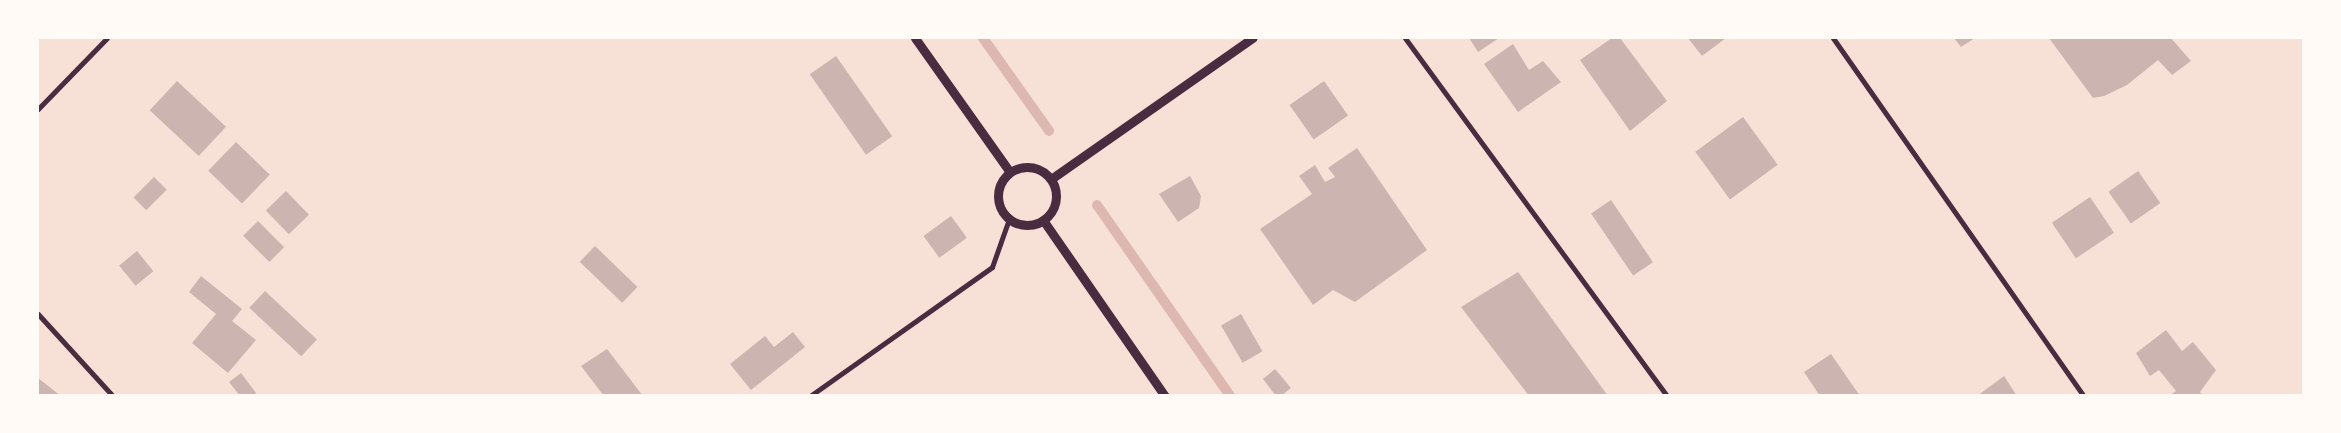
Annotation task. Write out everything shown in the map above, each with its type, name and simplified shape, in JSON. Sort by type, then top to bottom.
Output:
[{"type":"street","points":[[38,109],[107,38]]},
{"type":"street","points":[[915,38],[1010,172]]},
{"type":"street","points":[[1051,179],[1252,38]]},
{"type":"street","points":[[1405,38],[1667,396]]},
{"type":"street","points":[[1833,38],[2084,396]]},
{"type":"street","points":[[1031,167],[1042,171],[1051,179],[1056,193],[1049,215],[1043,220],[1026,225],[1009,219],[998,201],[998,190],[1002,180],[1010,172],[1020,168],[1031,167]]},
{"type":"street","points":[[810,396],[992,267],[1009,219]]},
{"type":"street","points":[[1043,220],[1165,396]]},
{"type":"street","points":[[38,314],[113,396]]},
{"type":"building","points":[[1469,38],[1499,38],[1478,52]]},
{"type":"building","points":[[1612,38],[1620,38],[1667,101],[1630,131],[1580,60]]},
{"type":"building","points":[[1688,38],[1726,38],[1702,56]]},
{"type":"building","points":[[1954,38],[1975,38],[1961,47]]},
{"type":"building","points":[[2049,38],[2171,38],[2191,61],[2172,75],[2158,60],[2127,85],[2104,96],[2093,98]]},
{"type":"building","points":[[1513,44],[1529,70],[1543,61],[1561,82],[1518,112],[1484,64]]},
{"type":"building","points":[[836,56],[892,136],[866,155],[810,74]]},
{"type":"building","points":[[177,81],[226,127],[199,156],[150,110]]},
{"type":"building","points":[[1324,81],[1348,115],[1314,139],[1290,105]]},
{"type":"building","points":[[1743,117],[1778,165],[1730,199],[1695,152]]},
{"type":"building","points":[[236,142],[270,175],[242,203],[208,171]]},
{"type":"building","points":[[1357,148],[1427,250],[1355,302],[1333,290],[1313,305],[1260,229],[1312,194],[1299,176],[1315,165],[1325,182],[1335,177],[1328,168]]},
{"type":"building","points":[[2138,171],[2160,203],[2131,224],[2109,192]]},
{"type":"building","points":[[1190,176],[1201,196],[1199,208],[1178,222],[1159,194]]},
{"type":"building","points":[[154,177],[167,190],[146,210],[133,198]]},
{"type":"building","points":[[286,191],[309,215],[289,234],[266,210]]},
{"type":"building","points":[[2090,197],[2114,233],[2076,258],[2052,223]]},
{"type":"building","points":[[1611,200],[1653,262],[1633,276],[1591,213]]},
{"type":"building","points":[[951,216],[967,238],[939,258],[923,236]]},
{"type":"building","points":[[258,221],[284,247],[269,262],[243,236]]},
{"type":"building","points":[[595,246],[637,287],[622,303],[580,262]]},
{"type":"building","points":[[137,251],[153,271],[135,286],[119,265]]},
{"type":"building","points":[[1518,272],[1608,396],[1529,396],[1461,307]]},
{"type":"building","points":[[201,276],[242,309],[232,321],[256,340],[228,373],[192,343],[216,314],[189,292]]},
{"type":"building","points":[[265,291],[317,339],[301,356],[249,308]]},
{"type":"building","points":[[1241,314],[1262,351],[1243,363],[1221,326]]},
{"type":"building","points":[[2166,330],[2182,351],[2193,342],[2216,370],[2200,392],[2203,396],[2169,396],[2176,391],[2159,370],[2150,376],[2136,353]]},
{"type":"building","points":[[793,332],[805,347],[751,390],[730,364],[765,336],[774,347]]},
{"type":"building","points":[[607,349],[643,396],[604,396],[581,366]]},
{"type":"building","points":[[1831,354],[1860,396],[1820,396],[1804,372]]},
{"type":"building","points":[[1275,369],[1291,388],[1281,396],[1276,396],[1263,379]]},
{"type":"building","points":[[241,373],[256,393],[253,396],[240,396],[229,382]]},
{"type":"building","points":[[2004,376],[2017,396],[1977,396]]},
{"type":"building","points":[[38,378],[61,396],[38,396]]},
{"type":"waterway","points":[[983,38],[1049,131]]},
{"type":"waterway","points":[[1097,205],[1230,396]]}]
